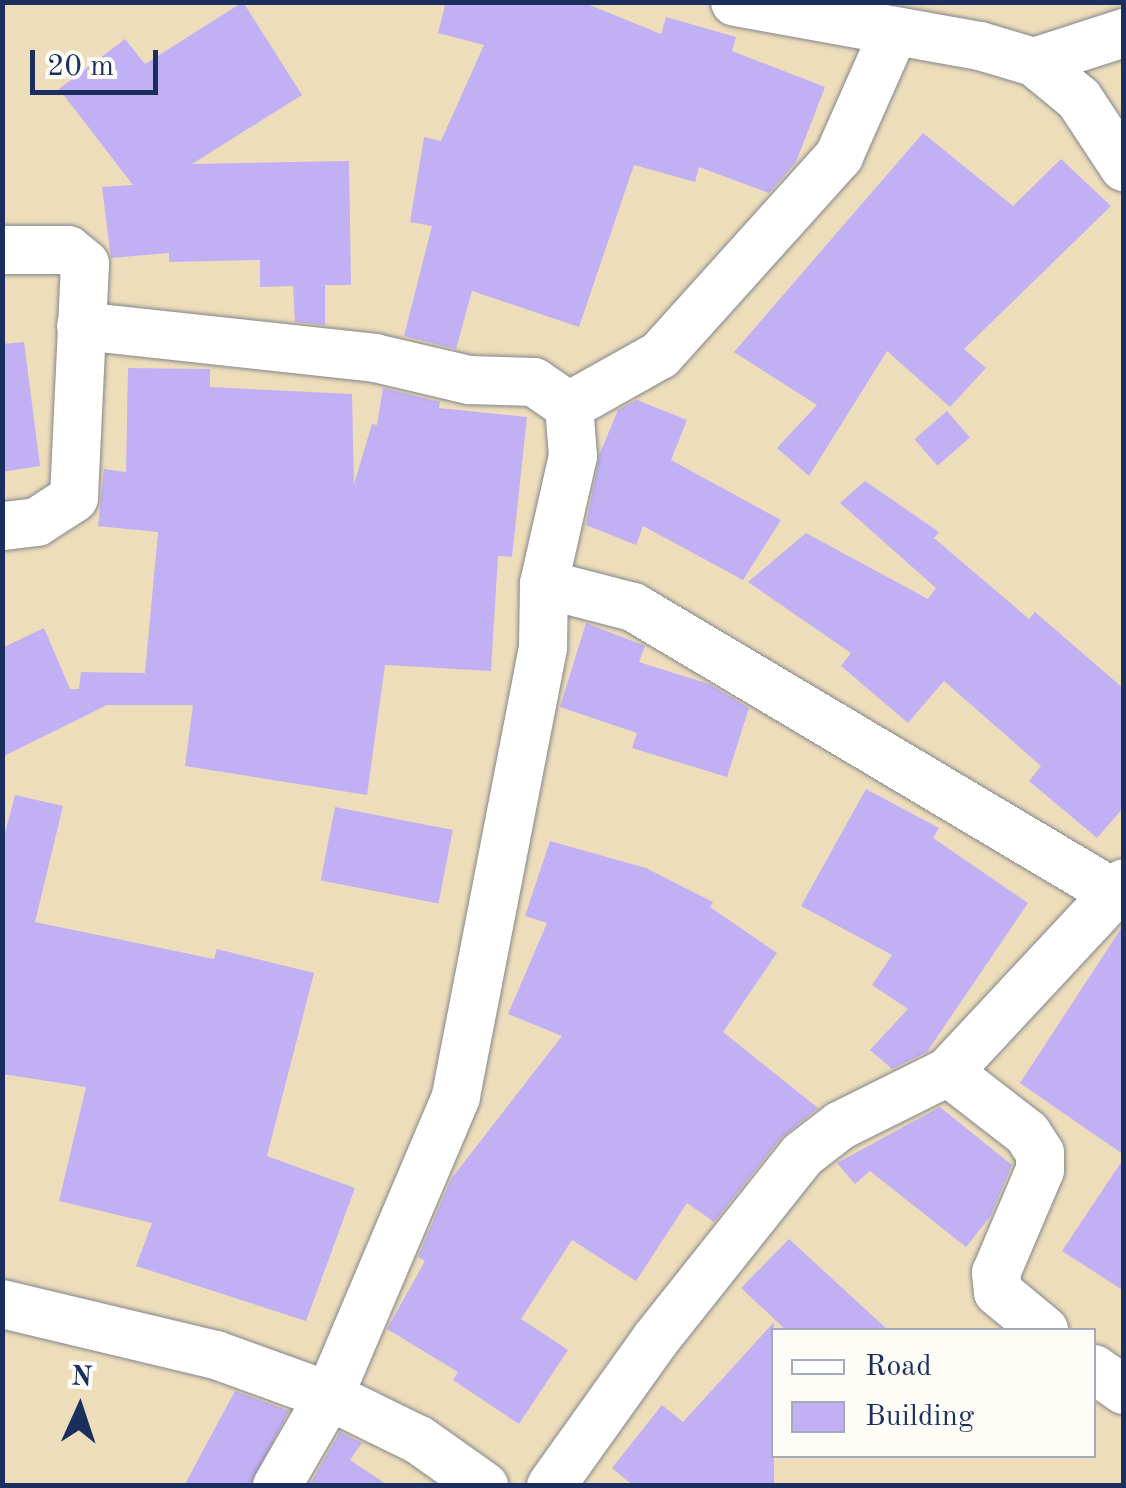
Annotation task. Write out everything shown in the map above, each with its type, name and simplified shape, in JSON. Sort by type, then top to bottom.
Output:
[{"type":"street","points":[[735,2],[1034,62],[1079,98],[1124,167]]},
{"type":"street","points":[[569,406],[660,355],[839,156],[894,32]]},
{"type":"street","points":[[1034,62],[1124,34]]},
{"type":"street","points":[[2,250],[47,247],[77,255],[84,264],[74,498],[37,522],[2,526]]},
{"type":"street","points":[[81,326],[375,358],[469,380],[534,382],[569,406]]},
{"type":"street","points":[[276,1486],[329,1396],[456,1098],[540,667],[544,584],[572,456],[569,406]]},
{"type":"street","points":[[544,584],[633,607],[1118,888],[948,1072],[841,1125],[802,1155],[654,1340],[552,1486]]},
{"type":"street","points":[[948,1072],[1026,1133],[1040,1153],[1040,1170],[996,1273],[998,1292],[1042,1328]]},
{"type":"street","points":[[2,1304],[216,1356],[329,1396],[418,1440],[484,1486]]},
{"type":"street","points":[[1096,1370],[1124,1390]]},
{"type":"building","points":[[243,2],[302,95],[192,164],[349,161],[351,285],[325,285],[325,325],[295,322],[293,286],[260,287],[260,260],[169,262],[169,253],[111,258],[102,187],[133,185],[59,89],[125,39],[145,64]]},
{"type":"building","points":[[446,2],[582,2],[661,34],[666,17],[736,37],[732,51],[825,87],[796,162],[769,193],[699,167],[695,182],[634,165],[579,327],[472,291],[456,349],[404,336],[432,226],[410,222],[424,137],[441,141],[484,45],[438,33]]},
{"type":"building","points":[[923,133],[1013,206],[1061,159],[1111,206],[964,349],[986,368],[950,407],[887,351],[809,476],[777,448],[817,405],[734,352]]},
{"type":"building","points":[[24,342],[40,466],[2,472],[2,344]]},
{"type":"building","points":[[128,368],[210,369],[210,387],[352,394],[354,484],[372,424],[377,425],[383,388],[440,402],[439,408],[527,417],[512,557],[498,556],[491,671],[385,665],[367,795],[185,766],[193,705],[107,705],[2,757],[2,648],[44,628],[70,689],[79,689],[81,672],[145,673],[158,532],[98,526],[104,469],[126,472]]},
{"type":"building","points":[[637,400],[687,420],[671,460],[781,520],[743,580],[643,526],[636,545],[586,525],[600,453],[618,410]]},
{"type":"building","points":[[947,411],[970,437],[938,466],[915,439]]},
{"type":"building","points":[[865,481],[939,532],[934,538],[1029,619],[1035,612],[1124,689],[1124,807],[1097,838],[1029,781],[1041,766],[944,681],[908,723],[841,666],[851,653],[748,582],[806,533],[928,599],[936,588],[840,503]]},
{"type":"building","points":[[586,623],[645,646],[639,662],[709,684],[749,708],[727,777],[632,748],[637,733],[560,707]]},
{"type":"building","points":[[866,789],[939,828],[933,838],[1028,903],[927,1052],[892,1069],[870,1050],[908,1009],[872,985],[892,955],[801,906]]},
{"type":"building","points":[[15,795],[63,806],[35,922],[214,959],[217,949],[314,973],[267,1156],[355,1188],[306,1321],[136,1266],[152,1223],[59,1201],[86,1087],[2,1074],[2,844]]},
{"type":"building","points":[[335,807],[453,830],[438,904],[321,881]]},
{"type":"building","points":[[550,841],[646,868],[713,902],[710,907],[777,953],[723,1032],[818,1108],[781,1138],[714,1222],[687,1203],[636,1281],[572,1240],[521,1319],[568,1350],[519,1424],[453,1380],[458,1372],[387,1329],[425,1261],[418,1257],[451,1179],[562,1036],[508,1014],[547,923],[525,916]]},
{"type":"building","points":[[1124,924],[1124,1155],[1020,1083]]},
{"type":"building","points":[[940,1107],[1012,1165],[990,1217],[966,1247],[870,1171],[855,1184],[837,1163]]},
{"type":"building","points":[[1124,1158],[1124,1291],[1062,1251]]},
{"type":"building","points":[[789,1239],[886,1328],[784,1328],[741,1288]]},
{"type":"building","points":[[774,1322],[774,1486],[634,1486],[612,1468],[662,1405],[683,1422]]},
{"type":"building","points":[[235,1391],[289,1411],[250,1486],[184,1486]]},
{"type":"building","points":[[340,1432],[362,1443],[350,1460],[389,1486],[309,1486]]}]
